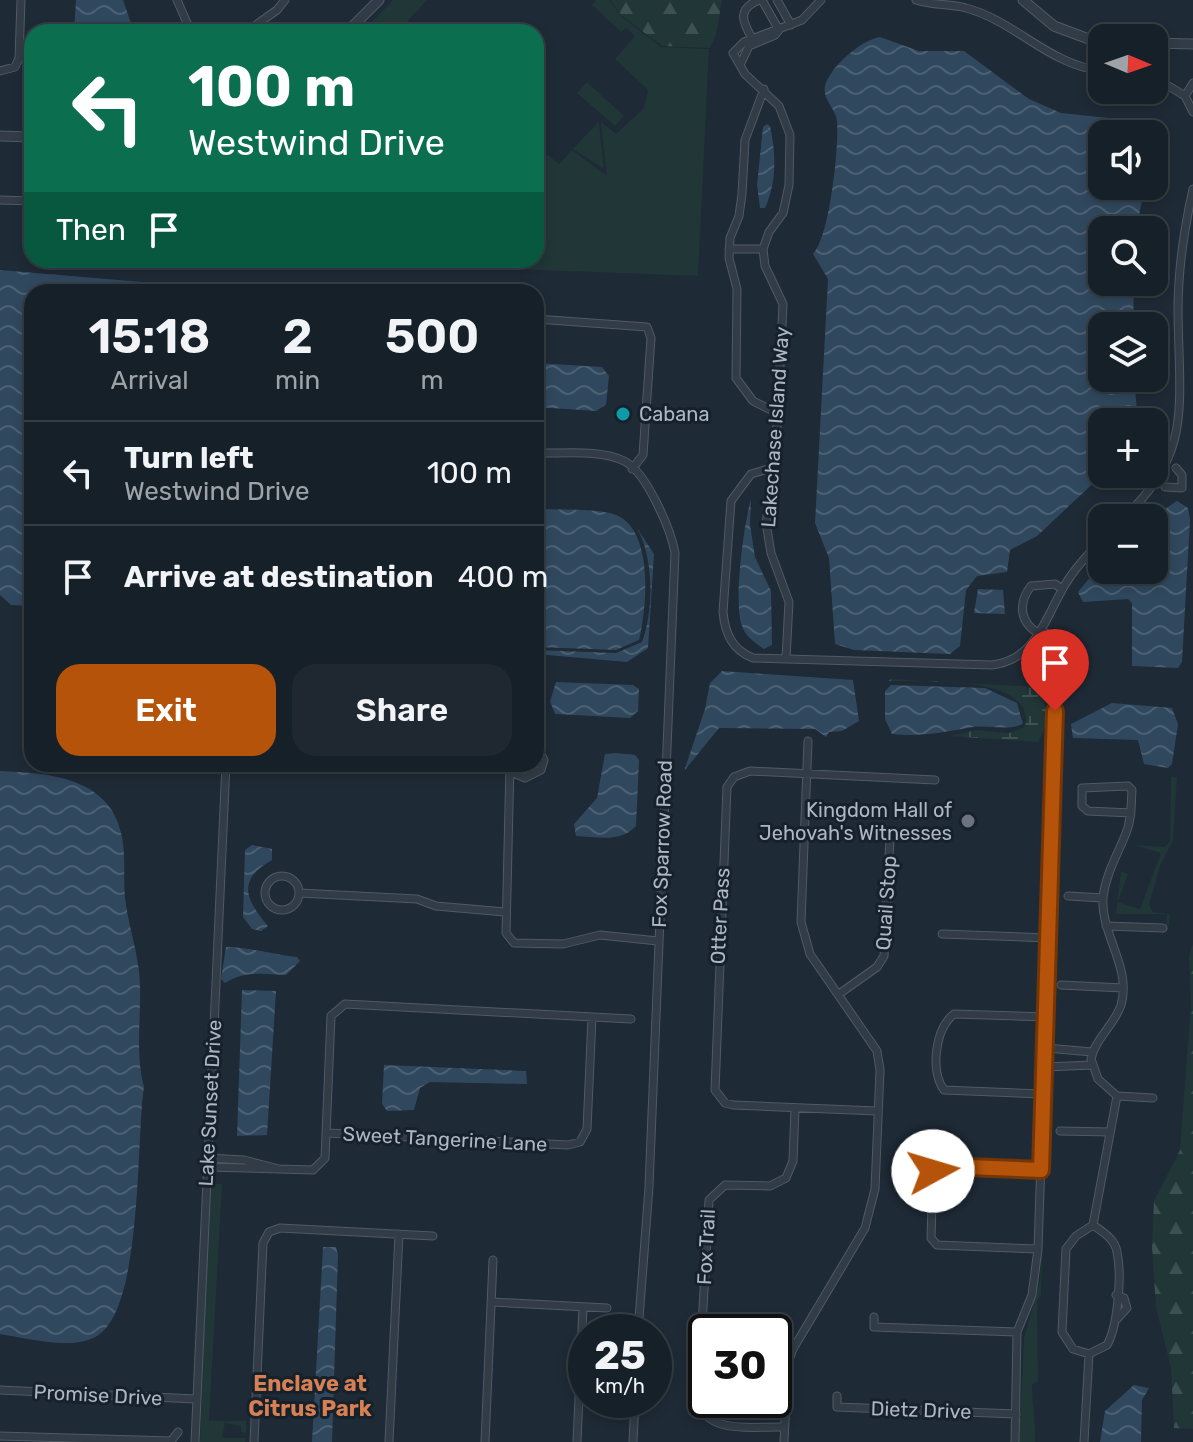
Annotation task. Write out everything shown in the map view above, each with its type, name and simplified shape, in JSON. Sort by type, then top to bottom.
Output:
[{"type":"street","points":[[0,71],[15,67],[19,58],[21,0]]},
{"type":"street","points":[[177,0],[188,24]]},
{"type":"street","points":[[257,24],[285,0]]},
{"type":"street","points":[[365,12],[373,0]]},
{"type":"street","points":[[354,24],[379,0]]},
{"type":"street","points":[[752,41],[742,23],[743,12],[748,5],[760,0],[779,30]]},
{"type":"street","points":[[777,0],[791,25]]},
{"type":"street","points":[[729,249],[763,249],[786,199],[790,135],[779,106],[745,74],[734,59],[735,48],[802,20],[821,0]]},
{"type":"street","points":[[916,0],[965,7],[1001,23],[1063,61],[1088,67]]},
{"type":"street","points":[[1023,0],[1054,26],[1088,39]]},
{"type":"street","points":[[1168,43],[1193,44]]},
{"type":"street","points":[[1185,96],[1193,83]]},
{"type":"street","points":[[1168,86],[1185,96],[1193,112]]},
{"type":"street","points":[[764,89],[745,140],[739,216],[729,249],[737,289],[736,378],[753,401],[777,413]]},
{"type":"street","points":[[0,136],[24,137]]},
{"type":"street","points":[[1185,440],[1188,416],[1181,363],[1179,280],[1183,233],[1193,189]]},
{"type":"street","points":[[0,200],[24,201]]},
{"type":"street","name":"Lakechase Island Way","points":[[763,249],[765,266],[783,304],[775,467],[766,523],[771,553],[789,602],[786,658]]},
{"type":"street","points":[[544,320],[647,327],[651,338],[643,455],[632,469],[626,461],[607,456],[544,453]]},
{"type":"street","points":[[1178,464],[1182,488],[1165,487],[1178,464]]},
{"type":"street","points":[[775,467],[751,474],[731,501],[723,612],[725,630],[744,655],[992,665],[1021,655],[1040,634],[1062,589],[1088,557]]},
{"type":"street","name":"Fox Sparrow Road","points":[[632,469],[671,531],[675,553],[649,1187],[639,1314]]},
{"type":"street","points":[[1142,504],[1164,488]]},
{"type":"street","points":[[1015,1442],[1017,1332],[1032,1295],[1038,1249],[1056,682],[1063,652],[1057,641],[1032,630],[1021,613],[1023,597],[1031,586],[1055,584],[1062,589]]},
{"type":"street","points":[[784,1442],[788,1363],[793,1349],[872,1210],[880,1070],[877,1051],[810,954],[801,922],[808,741]]},
{"type":"street","name":"Lake Sunset Drive","points":[[195,1442],[226,772]]},
{"type":"street","points":[[511,772],[505,912],[506,933],[514,943],[563,944],[600,935],[658,941]]},
{"type":"street","points":[[517,772],[525,778],[537,772]]},
{"type":"street","name":"Otter Pass","points":[[877,1111],[725,1103],[718,1096],[713,1081],[727,787],[742,773],[935,780]]},
{"type":"street","points":[[1131,813],[1088,811],[1082,806],[1082,788],[1128,786],[1132,790],[1131,813],[1127,831],[1112,862],[1103,898],[1106,926],[1122,970],[1121,1007],[1092,1052],[1092,1065],[1098,1079],[1117,1096],[1153,1098]]},
{"type":"street","name":"Quail Stop","points":[[839,994],[877,967],[884,956],[890,839]]},
{"type":"street","points":[[282,876],[293,879],[299,893],[291,908],[279,910],[269,904],[265,893],[268,882],[282,876]]},
{"type":"street","points":[[299,893],[417,899],[436,906],[505,912]]},
{"type":"street","points":[[1068,896],[1103,898]]},
{"type":"street","points":[[1106,926],[1163,928]]},
{"type":"street","points":[[942,934],[1048,938]]},
{"type":"street","points":[[1061,985],[1123,988]]},
{"type":"street","points":[[207,1167],[313,1170],[320,1165],[325,1158],[327,1133],[331,1016],[345,1004],[631,1019]]},
{"type":"street","points":[[1043,1094],[944,1090],[937,1080],[938,1048],[944,1022],[954,1014],[1046,1017]]},
{"type":"street","name":"Sweet Tangerine Lane","points":[[327,1133],[568,1145],[580,1142],[587,1129],[592,1017]]},
{"type":"street","points":[[1046,1048],[1092,1052]]},
{"type":"street","points":[[1075,1052],[1075,1066]]},
{"type":"street","points":[[1045,1067],[1092,1065]]},
{"type":"street","points":[[1093,1225],[1110,1237],[1117,1252],[1117,1319],[1107,1345],[1089,1354],[1073,1349],[1062,1332],[1066,1249],[1093,1225],[1117,1096]]},
{"type":"street","name":"Fox Trail","points":[[784,1427],[718,1425],[700,1410],[698,1399],[709,1200],[725,1185],[770,1186],[786,1178],[793,1161],[795,1108]]},
{"type":"street","points":[[1060,1131],[1110,1132]]},
{"type":"street","points":[[208,1158],[244,1160],[279,1169]]},
{"type":"street","points":[[1038,1249],[937,1245],[931,1238],[933,1171],[942,1166],[1041,1170]]},
{"type":"street","points":[[254,1442],[262,1252],[266,1235],[280,1228],[433,1236]]},
{"type":"street","points":[[389,1442],[399,1234]]},
{"type":"street","points":[[485,1442],[493,1260]]},
{"type":"street","points":[[491,1302],[607,1308]]},
{"type":"street","points":[[577,1442],[583,1307]]},
{"type":"street","points":[[874,1317],[874,1327],[1017,1332]]},
{"type":"street","points":[[1084,1442],[1089,1354]]},
{"type":"street","name":"Promise Drive","points":[[0,1390],[196,1399]]},
{"type":"street","name":"Dietz Drive","points":[[837,1396],[837,1407],[1016,1414]]},
{"type":"street","points":[[633,1442],[634,1418]]},
{"type":"street","points":[[0,1436],[171,1441],[178,1432]]},
{"type":"green space","points":[[393,0],[427,0],[405,24],[370,24]]},
{"type":"green space","points":[[596,0],[609,0],[621,16],[661,47],[709,49],[698,276],[485,268],[544,268],[544,156],[548,155],[559,164],[572,150],[607,176],[601,122],[616,134],[644,108],[648,90],[615,59],[635,36],[626,28],[621,32],[592,5]]},
{"type":"green space","points":[[610,0],[722,0],[716,35],[710,48],[662,46],[621,15]]},
{"type":"green space","points":[[587,82],[624,116],[615,126],[577,93]]},
{"type":"green space","points":[[599,123],[604,169],[573,149]]},
{"type":"green space","points":[[960,683],[1038,687],[1046,714],[1038,742],[949,736],[977,730],[1009,733],[1025,727],[1024,710],[1013,697],[995,689]]},
{"type":"green space","points":[[1171,776],[1177,778],[1173,840],[1160,866],[1149,905],[1153,912],[1170,914],[1169,926],[1166,925],[1167,914],[1116,914],[1121,871],[1128,874],[1118,902],[1140,909],[1161,853],[1134,845],[1164,847],[1170,842]]},
{"type":"green space","points":[[1193,944],[1193,1429],[1174,1428],[1171,1368],[1156,1307],[1152,1246],[1154,1201],[1180,1150],[1191,1005],[1189,956]]},
{"type":"green space","points":[[1049,1076],[1041,1295],[1037,1301],[1038,1381],[1032,1385],[1035,1442],[1019,1442],[1024,1338],[1040,1280]]},
{"type":"green space","points":[[210,1165],[214,1184],[222,1184],[209,1421],[246,1421],[246,1433],[241,1432],[241,1426],[225,1423],[222,1438],[246,1438],[245,1442],[200,1442]]},
{"type":"water","points":[[76,0],[123,0],[131,24],[74,24]]},
{"type":"water","points":[[880,37],[919,51],[964,51],[1029,99],[1061,113],[1121,120],[1088,120],[1088,200],[1142,200],[1139,216],[1088,216],[1088,296],[1134,296],[1133,312],[1088,312],[1088,392],[1135,392],[1137,408],[1088,408],[1088,488],[1037,536],[1010,550],[1007,572],[977,576],[966,590],[960,646],[950,654],[854,650],[835,644],[829,558],[815,523],[828,279],[813,254],[829,211],[837,133],[836,117],[825,95],[825,86],[833,71],[847,56]]},
{"type":"water","points":[[767,124],[770,126],[774,167],[769,198],[765,208],[760,208],[757,185],[763,127]]},
{"type":"water","points":[[0,270],[154,283],[24,284],[24,606],[11,605],[0,595]]},
{"type":"water","points":[[544,363],[602,367],[609,376],[606,405],[596,411],[544,408]]},
{"type":"water","points":[[751,499],[750,525],[755,557],[771,591],[772,645],[764,649],[745,633],[740,615],[740,563]]},
{"type":"water","points":[[1177,501],[1188,508],[1190,520],[1182,662],[1178,668],[1132,666],[1132,603],[1128,599],[1083,602],[1078,592],[1088,580],[1088,584],[1168,584],[1168,507]]},
{"type":"water","points":[[544,509],[599,511],[616,515],[628,523],[637,536],[645,571],[639,640],[616,650],[544,647]]},
{"type":"water","points":[[637,528],[654,554],[648,648],[627,662],[544,655],[544,650],[616,653],[642,642],[650,600],[649,569]]},
{"type":"water","points":[[978,589],[1003,590],[1005,614],[974,613]]},
{"type":"water","points":[[722,671],[853,680],[859,721],[842,731],[829,732],[826,737],[815,729],[719,728],[684,771],[705,709],[710,683]]},
{"type":"water","points":[[556,682],[633,685],[639,689],[638,711],[630,718],[555,714],[550,701]]},
{"type":"water","points":[[891,685],[985,688],[1017,703],[1023,724],[892,734],[885,719],[885,691]]},
{"type":"water","points":[[1112,703],[1172,708],[1178,724],[1172,764],[1168,768],[1144,764],[1138,740],[1073,738],[1071,724]]},
{"type":"water","points":[[605,754],[635,755],[639,760],[636,826],[616,837],[576,836],[574,824],[597,798]]},
{"type":"water","points":[[0,771],[57,777],[91,790],[116,817],[122,837],[125,898],[139,971],[139,1044],[144,1087],[135,1221],[123,1293],[112,1320],[97,1336],[75,1343],[0,1334]]},
{"type":"water","points":[[252,845],[272,849],[272,860],[260,868],[249,884],[250,900],[268,926],[261,931],[252,929],[243,917],[245,850]]},
{"type":"water","points":[[226,947],[297,957],[300,961],[286,975],[247,974],[225,983],[221,979]]},
{"type":"water","points":[[242,990],[276,991],[267,1135],[237,1136]]},
{"type":"water","points":[[384,1065],[526,1071],[527,1084],[430,1082],[420,1088],[414,1110],[387,1111],[382,1104]]},
{"type":"water","points":[[323,1247],[336,1247],[338,1255],[332,1442],[312,1442]]},
{"type":"water","points":[[1134,1385],[1149,1388],[1142,1400],[1141,1442],[1100,1442],[1105,1411]]},
{"type":"place","name":"Cabana","points":[[623,414]]},
{"type":"place","name":"Kingdom Hall of Jehovah's Witnesses","points":[[968,821]]},
{"type":"district","name":"Enclave at Citrus Park","points":[[310,1396]]},
{"type":"route","points":[[933,1171],[942,1166],[1041,1170],[1055,711]]}]
